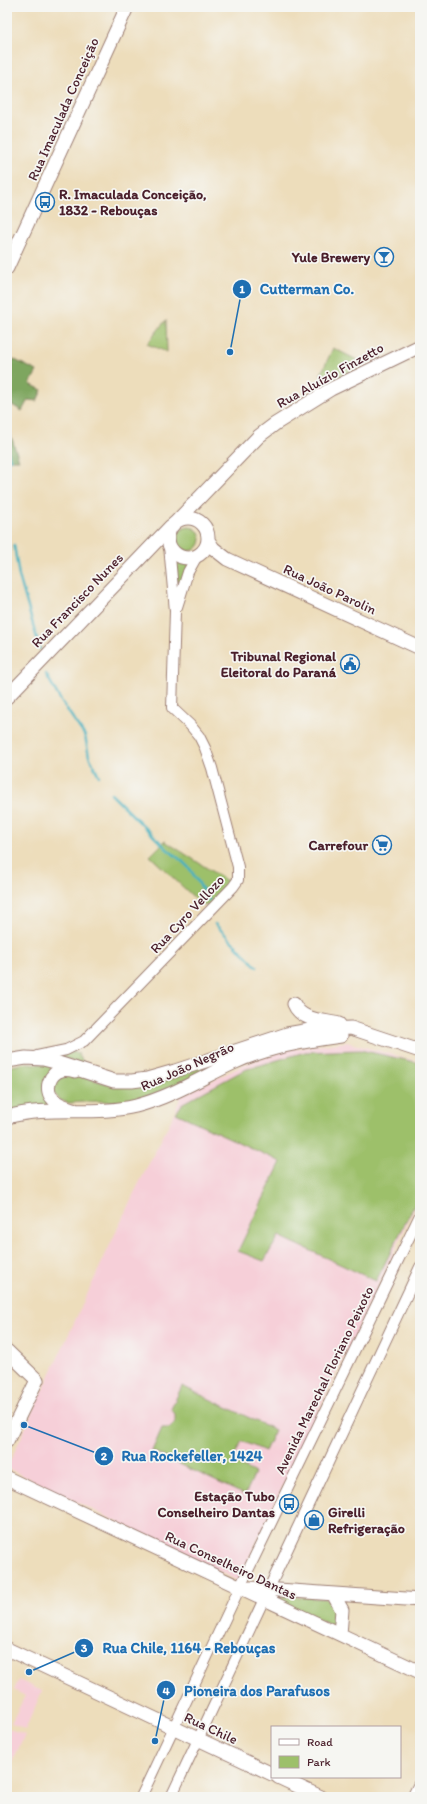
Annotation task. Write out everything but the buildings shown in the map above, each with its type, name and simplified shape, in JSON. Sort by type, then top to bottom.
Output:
[{"type":"main road","name":"Rua Imaculada Conceição","points":[[7,268],[127,7]]},
{"type":"main road","name":"Rua Aluízio Finzetto","points":[[259,436],[275,424],[331,389],[420,346]]},
{"type":"main road","name":"Rua Francisco Nunes","points":[[7,697],[259,436]]},
{"type":"main road","points":[[188,518],[195,519],[205,528],[208,540],[202,552],[197,556],[186,558],[173,552],[169,546],[168,532],[174,524],[188,518]]},
{"type":"main road","name":"Rua João Parolin","points":[[208,540],[213,548],[227,559]]},
{"type":"main road","name":"Rua João Parolin","points":[[197,556],[212,555],[227,559],[420,648]]},
{"type":"main road","points":[[294,1004],[296,1009],[306,1017],[351,1028],[420,1051]]},
{"type":"main road","points":[[7,1062],[26,1058],[56,1062],[114,1081],[147,1079],[285,1040],[310,1030],[351,1028]]},
{"type":"main road","points":[[285,1040],[346,1036],[381,1038]]},
{"type":"main road","name":"Rua João Negrão","points":[[7,1117],[35,1112],[119,1109],[154,1101],[285,1040]]},
{"type":"main road","points":[[75,1110],[58,1103],[53,1099],[49,1093],[48,1086],[51,1078],[61,1070],[86,1072]]},
{"type":"main road","points":[[7,1351],[37,1380],[7,1441]]},
{"type":"main road","name":"Rua Conselheiro Dantas","points":[[7,1478],[240,1587],[267,1594],[340,1634],[420,1672]]},
{"type":"main road","points":[[267,1594],[333,1594],[420,1600]]},
{"type":"main road","points":[[333,1594],[342,1610],[340,1634]]},
{"type":"main road","name":"Rua Chile","points":[[7,1649],[271,1774]]},
{"type":"main road","points":[[280,1778],[321,1797]]},
{"type":"main road","points":[[414,1797],[420,1785]]},
{"type":"street","points":[[169,546],[176,611]]},
{"type":"street","points":[[176,611],[188,572],[197,556]]},
{"type":"street","name":"Rua Cyro Vellozo","points":[[26,1058],[66,1050],[84,1041],[233,887],[238,880],[238,866],[212,768],[205,748],[194,730],[172,708],[176,611]]},
{"type":"street","name":"Avenida Marechal Floriano Peixoto","points":[[141,1797],[240,1587],[420,1215]]},
{"type":"street","points":[[171,1797],[420,1267]]},
{"type":"shaded area","points":[[346,1042],[420,1062],[420,1197],[238,1581],[7,1468],[133,1195],[174,1114],[181,1096],[246,1064],[287,1050]]},
{"type":"shaded area","points":[[19,1680],[42,1691],[25,1730],[11,1723],[25,1696],[14,1690]]},
{"type":"shaded area","points":[[7,1728],[25,1735],[7,1773]]},
{"type":"green space","points":[[166,320],[167,352],[147,344]]},
{"type":"green space","points":[[333,348],[365,364],[332,382],[324,381],[321,374]]},
{"type":"green space","points":[[7,356],[37,371],[30,384],[42,390],[37,401],[28,400],[22,411],[7,402]]},
{"type":"green space","points":[[7,424],[19,460],[7,460]]},
{"type":"green space","points":[[184,527],[194,527],[201,534],[201,544],[194,551],[184,551],[177,544],[177,534]]},
{"type":"green space","points":[[176,557],[190,562],[177,595]]},
{"type":"green space","points":[[165,841],[227,881],[234,873],[235,879],[210,906],[202,905],[150,856]]},
{"type":"green space","points":[[250,1048],[180,1084],[149,1096],[120,1103],[102,1101],[68,1103],[60,1100],[53,1092],[55,1080],[68,1073],[116,1086]]},
{"type":"green space","points":[[360,1050],[420,1063],[420,1194],[376,1281],[279,1236],[264,1261],[238,1251],[281,1162],[176,1113],[183,1103],[244,1070],[305,1052]]},
{"type":"green space","points":[[73,1052],[78,1053],[85,1066],[58,1056]]},
{"type":"green space","points":[[27,1063],[52,1065],[52,1107],[7,1112],[7,1067]]},
{"type":"green space","points":[[182,1386],[275,1430],[265,1451],[242,1441],[232,1461],[255,1473],[245,1495],[152,1451],[162,1428],[169,1428],[175,1422],[175,1414],[171,1409]]},
{"type":"green space","points":[[275,1595],[327,1599],[335,1610],[332,1626],[273,1598]]},
{"type":"waterway","points":[[7,450],[10,460]]},
{"type":"waterway","points":[[14,545],[19,576],[40,649]]},
{"type":"waterway","points":[[46,674],[61,701],[85,736],[89,756],[99,776]]},
{"type":"waterway","points":[[111,794],[167,849],[190,869],[209,900]]},
{"type":"waterway","points":[[215,924],[257,967]]},
{"type":"place","name":"R. Imaculada Conceição, 1832 - Rebouças","points":[[45,202]]},
{"type":"place","name":"Yule Brewery","points":[[384,257]]},
{"type":"place","name":"Cutterman Co.","points":[[230,352]]},
{"type":"place","name":"Tribunal Regional Eleitoral do Paraná","points":[[350,664]]},
{"type":"place","name":"Carrefour","points":[[382,845]]},
{"type":"place","name":"Rua Rockefeller, 1424","points":[[24,1425]]},
{"type":"place","name":"Estação Tubo Conselheiro Dantas","points":[[289,1504]]},
{"type":"place","name":"Girelli Refrigeração","points":[[314,1520]]},
{"type":"place","name":"Rua Chile, 1164 - Rebouças","points":[[29,1672]]},
{"type":"place","name":"Pioneira dos Parafusos","points":[[155,1741]]}]
